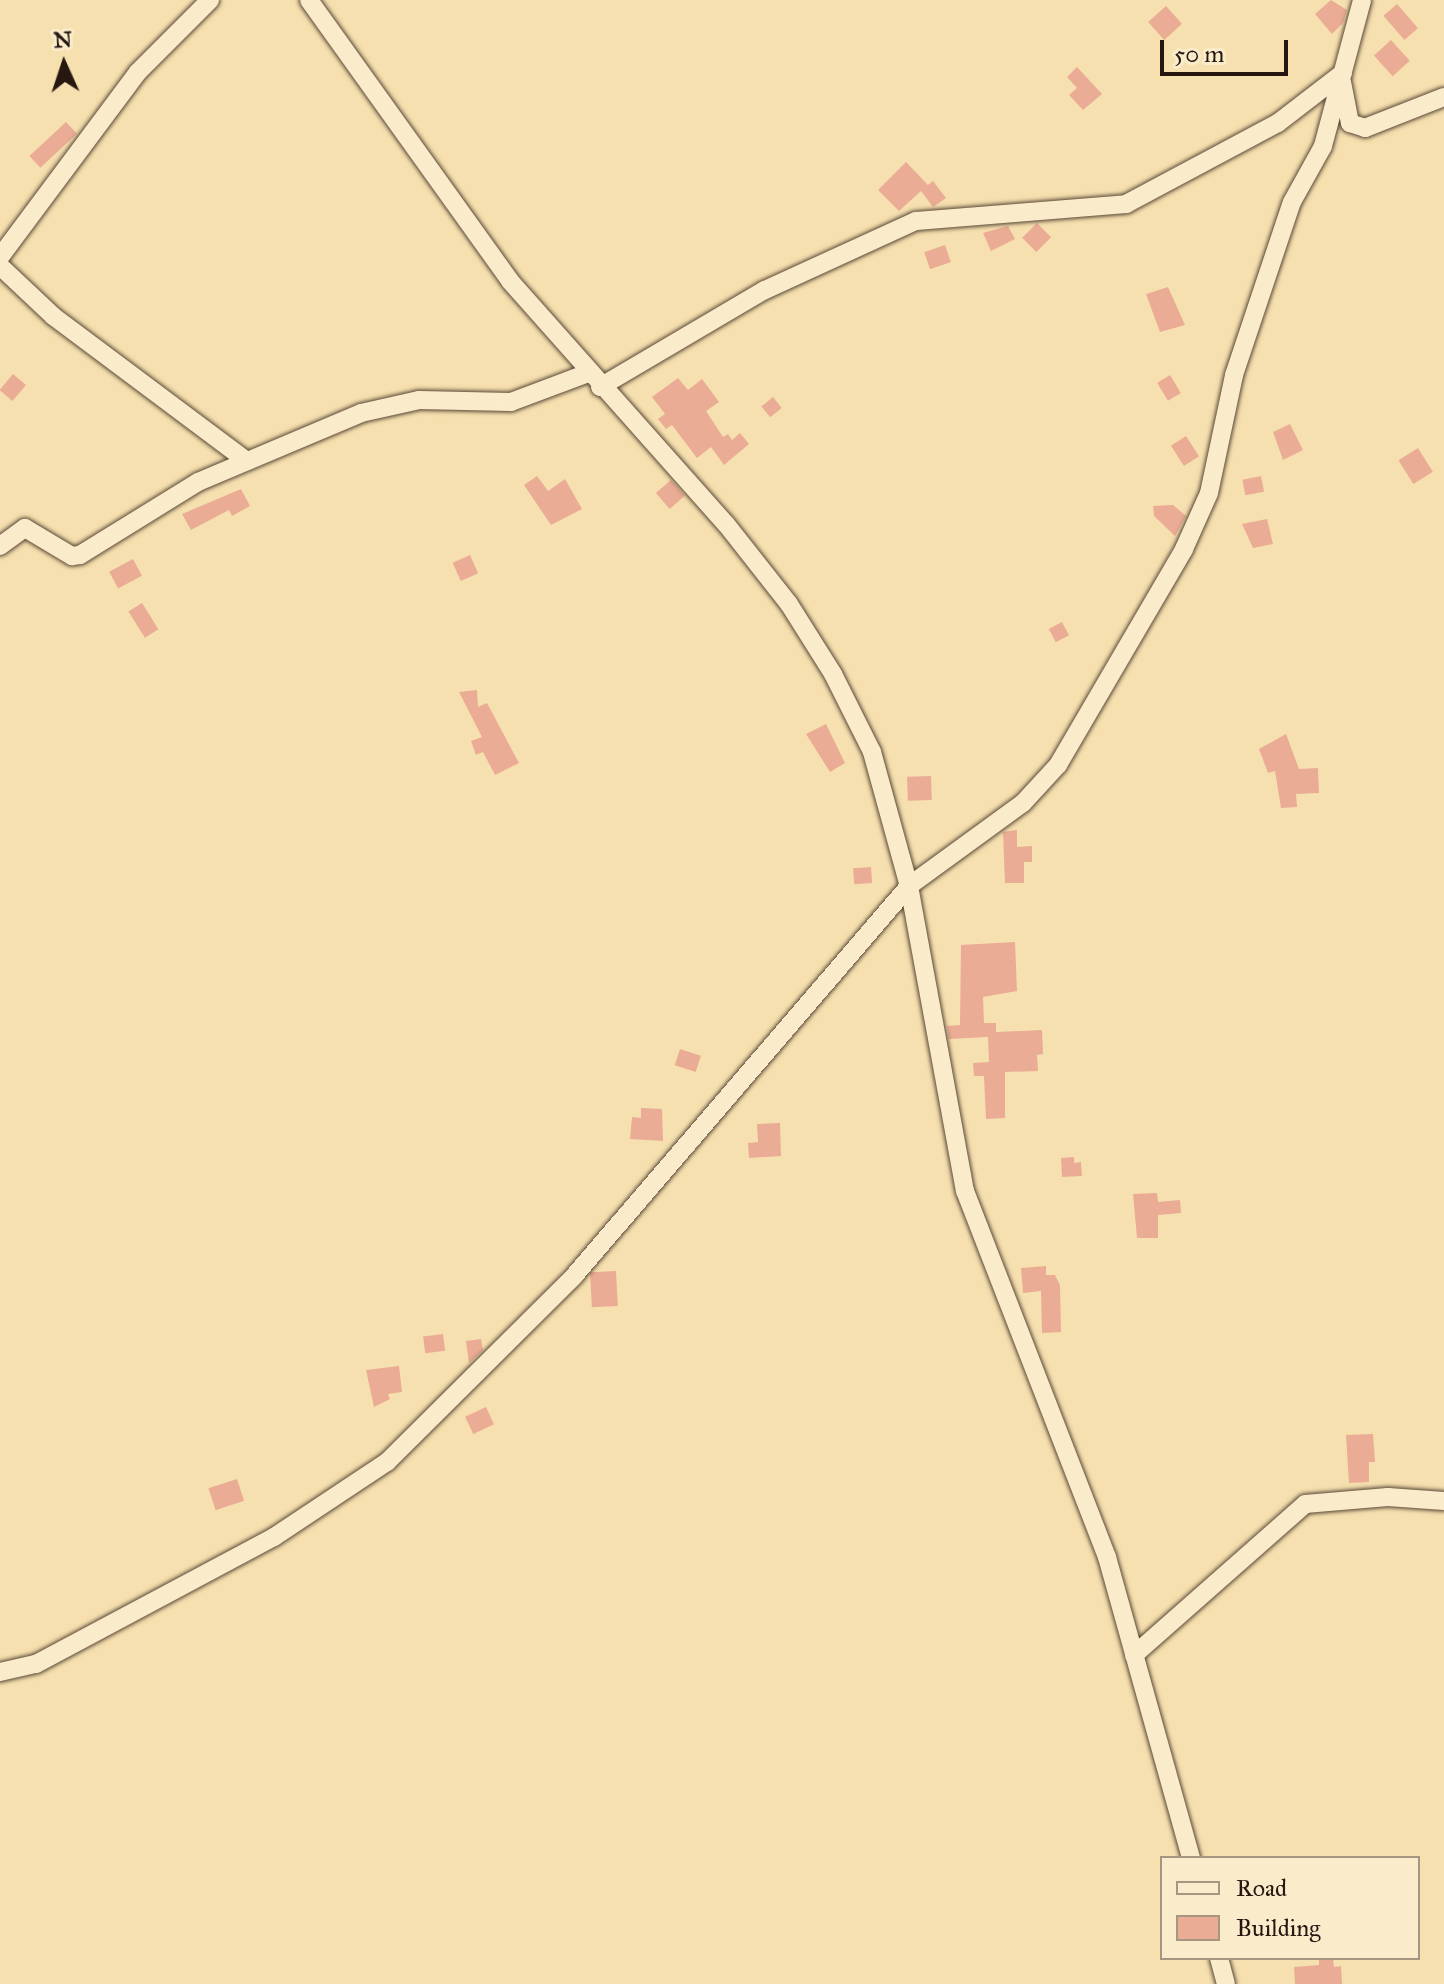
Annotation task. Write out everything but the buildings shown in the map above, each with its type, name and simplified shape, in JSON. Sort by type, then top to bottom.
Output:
[{"type":"street","points":[[0,257],[138,72],[210,0]]},
{"type":"street","points":[[309,0],[510,281],[594,380],[726,524],[789,604],[833,674],[872,752],[909,886],[965,1191],[1107,1557],[1190,1856]]},
{"type":"street","points":[[0,1672],[36,1664],[274,1537],[387,1462],[574,1276],[909,886],[1023,803],[1058,765],[1184,549],[1215,474],[1241,351],[1292,202],[1323,146],[1362,0]]},
{"type":"street","points":[[0,546],[25,528],[72,556],[89,552],[198,482],[397,403],[511,402],[594,380],[765,290],[916,221],[1126,204],[1278,123],[1342,76]]},
{"type":"street","points":[[1342,76],[1350,123],[1365,128],[1444,97]]},
{"type":"street","points":[[0,266],[53,316],[247,461]]},
{"type":"street","points":[[1134,1655],[1305,1504],[1388,1497],[1444,1501]]},
{"type":"street","points":[[1220,1960],[1226,1984]]}]
